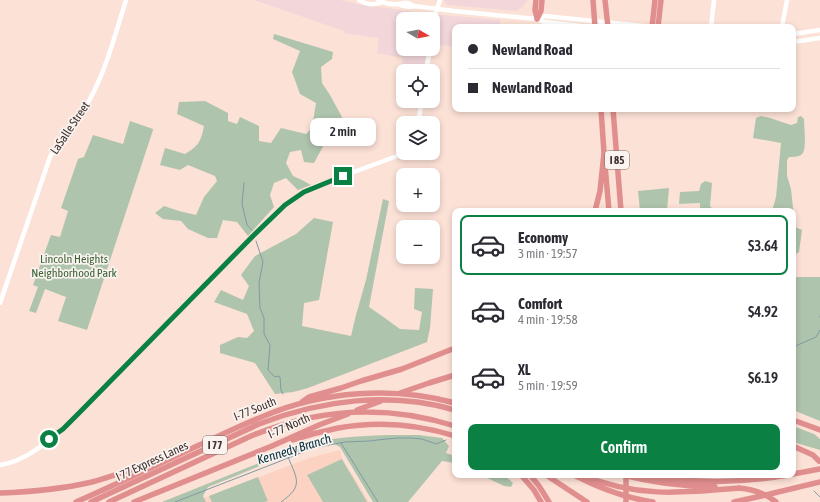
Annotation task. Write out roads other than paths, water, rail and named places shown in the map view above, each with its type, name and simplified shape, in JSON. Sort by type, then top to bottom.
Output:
[{"type":"highway","points":[[536,0],[535,10],[537,19]]},
{"type":"highway","points":[[537,19],[541,11],[542,0]]},
{"type":"highway","points":[[607,0],[606,9],[608,24]]},
{"type":"highway","points":[[652,24],[655,0]]},
{"type":"highway","points":[[658,24],[660,0]]},
{"type":"highway","points":[[593,2],[595,24]]},
{"type":"highway","name":"I 85","points":[[601,112],[609,208]]},
{"type":"highway","name":"I 85","points":[[613,112],[621,208]]},
{"type":"highway","points":[[596,208],[600,191],[604,153]]},
{"type":"highway","points":[[298,404],[309,397],[402,369],[452,349]]},
{"type":"highway","name":"I-77 North","points":[[134,502],[272,446],[319,425],[407,391],[452,376]]},
{"type":"highway","name":"I-77 South","points":[[76,502],[265,415],[298,404],[333,397],[364,394],[394,394],[426,397],[452,402]]},
{"type":"highway","name":"I 77 Express Lanes","points":[[91,502],[248,429],[269,420],[307,408],[343,402],[377,399],[414,402],[452,409]]},
{"type":"highway","name":"I 77 Express Lanes","points":[[109,502],[251,436],[284,423],[315,416],[349,412],[383,412],[416,416],[452,425]]},
{"type":"highway","points":[[796,421],[820,430]]},
{"type":"highway","points":[[272,446],[326,430],[367,424],[410,426],[430,429],[452,435]]},
{"type":"highway","points":[[796,447],[813,455],[819,461]]},
{"type":"highway","points":[[796,451],[819,461]]},
{"type":"highway","points":[[0,493],[38,491],[71,486],[100,480],[140,467],[157,465]]},
{"type":"highway","points":[[796,473],[820,469]]},
{"type":"highway","points":[[523,478],[541,502]]},
{"type":"highway","points":[[532,478],[549,502]]},
{"type":"highway","points":[[551,478],[587,502]]},
{"type":"highway","points":[[580,478],[594,485],[614,489],[650,492],[678,492],[740,488]]},
{"type":"highway","points":[[589,478],[614,489],[653,502]]},
{"type":"highway","points":[[625,478],[626,502]]},
{"type":"highway","points":[[638,478],[638,502]]},
{"type":"highway","points":[[655,478],[695,486],[752,490],[761,492],[776,502]]},
{"type":"highway","points":[[662,478],[722,482],[766,478]]},
{"type":"highway","points":[[734,502],[757,498],[820,482]]},
{"type":"street","name":"LaSalle Street","points":[[0,303],[48,161],[53,150],[84,109],[93,94],[126,0]]},
{"type":"street","points":[[359,0],[363,3],[376,4],[381,1],[398,4],[404,2],[410,3],[414,6],[537,19],[544,22],[564,24]]},
{"type":"street","points":[[435,12],[440,0]]},
{"type":"street","points":[[711,24],[714,0]]},
{"type":"street","points":[[783,24],[787,0]]},
{"type":"street","points":[[537,19],[545,16],[619,24]]},
{"type":"street","points":[[796,34],[820,30]]},
{"type":"street","points":[[796,42],[820,38]]},
{"type":"street","points":[[0,465],[13,462],[26,455],[46,442],[68,424],[253,236],[291,200],[310,189],[396,156]]},
{"type":"waterway","points":[[244,183],[242,204],[247,225],[252,230]]},
{"type":"waterway","points":[[256,241],[263,262],[259,283],[260,308],[264,318],[264,334],[270,345],[268,370],[275,377],[280,377],[281,390],[283,394]]},
{"type":"waterway","name":"Kennedy Branch","points":[[796,346],[816,337],[820,330]]},
{"type":"waterway","name":"Kennedy Branch","points":[[175,502],[313,448],[345,442],[397,438],[422,439],[436,444],[446,440]]},
{"type":"waterway","points":[[341,443],[378,502]]},
{"type":"waterway","points":[[281,502],[296,487],[296,477],[288,457]]},
{"type":"waterway","points":[[814,491],[820,497]]},
{"type":"park label","name":"Lincoln Heights Neighborhood Park","points":[[74,266]]}]
